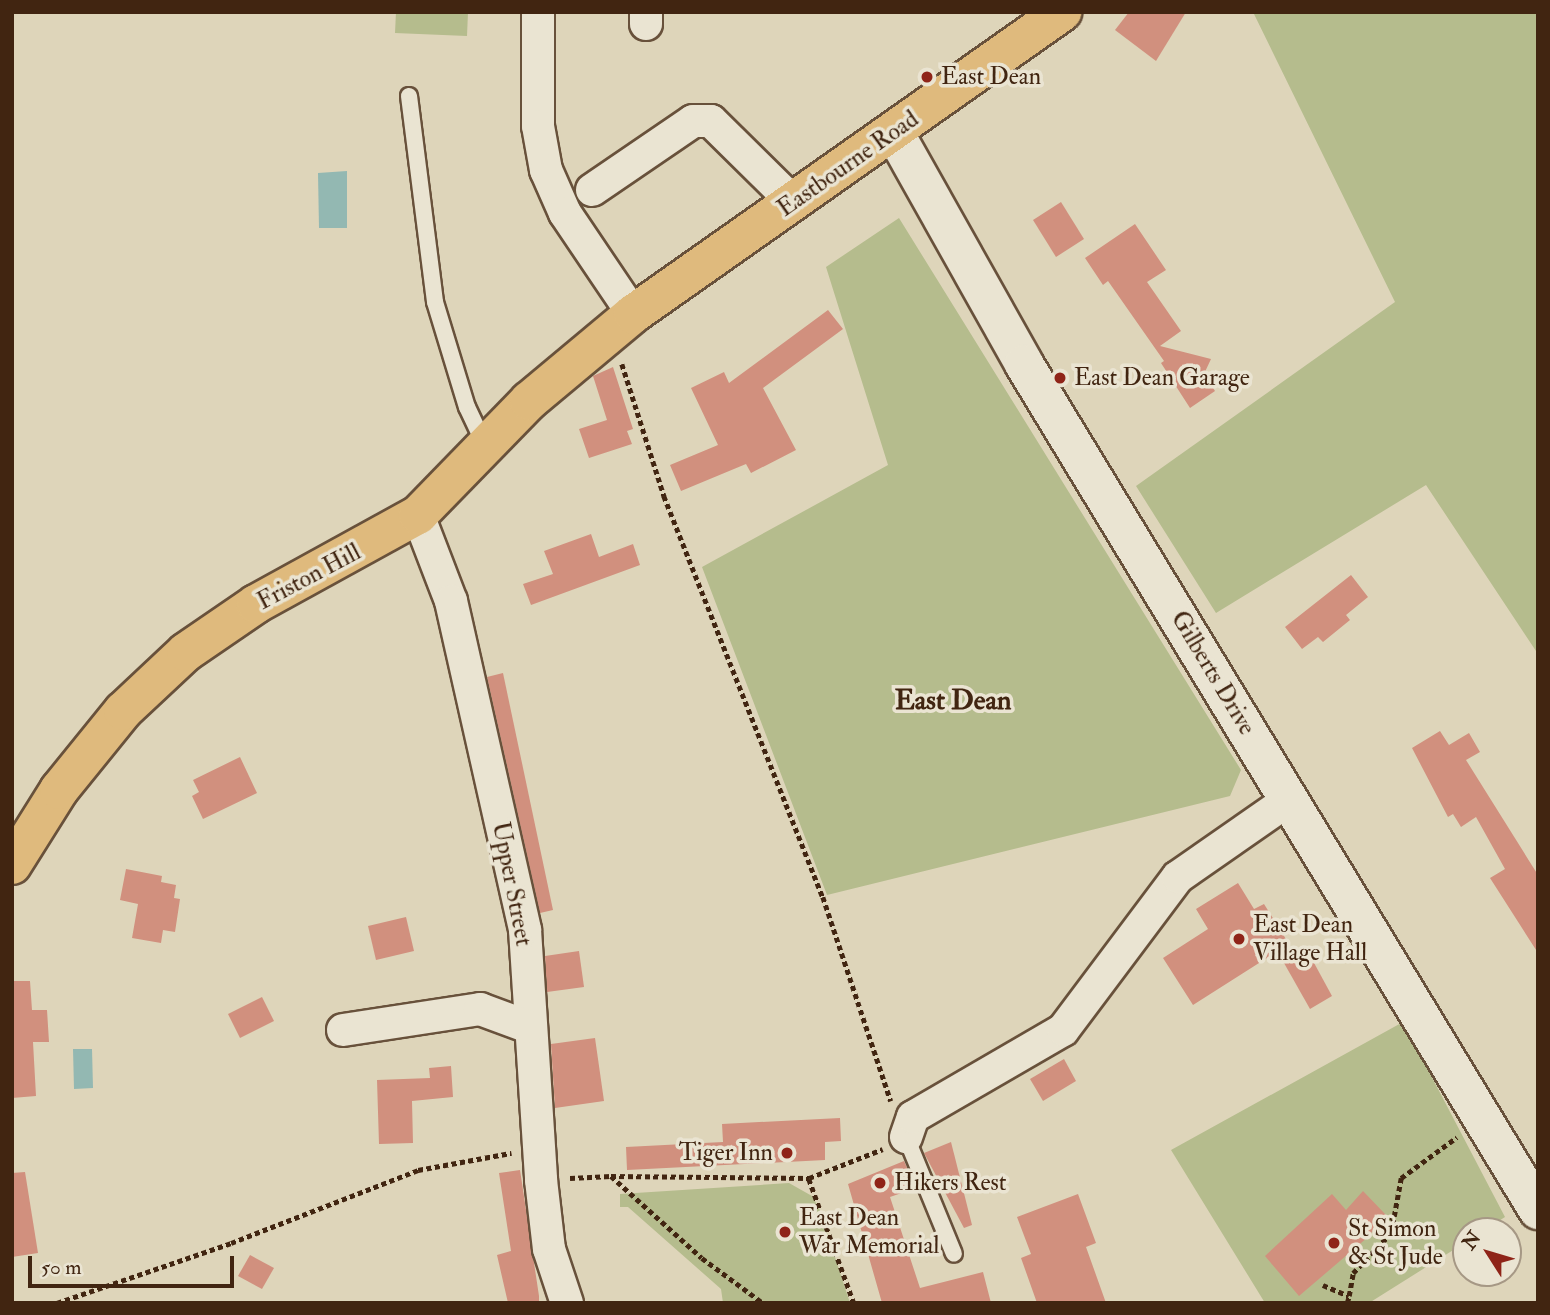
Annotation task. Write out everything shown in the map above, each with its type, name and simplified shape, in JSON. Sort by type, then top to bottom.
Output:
[{"type":"main road","name":"Eastbourne Road","points":[[620,324],[1062,12]]},
{"type":"main road","name":"Friston Hill","points":[[12,865],[59,790],[123,711],[186,652],[256,604],[418,515],[529,401],[620,324]]},
{"type":"street","points":[[538,12],[538,126],[546,170],[620,324]]},
{"type":"street","points":[[592,190],[693,121],[711,121],[793,202]]},
{"type":"street","name":"Gilberts Drive","points":[[894,132],[1024,364],[1483,1118],[1532,1187]]},
{"type":"street","name":"Upper Street","points":[[418,515],[451,601],[522,916],[540,1164],[549,1249],[567,1303]]},
{"type":"street","points":[[906,1137],[913,1117],[1063,1030],[1178,877],[1290,799]]},
{"type":"street","points":[[343,1030],[480,1009],[529,1027]]},
{"type":"lane","points":[[409,96],[435,302],[467,407],[485,447]]},
{"type":"lane","points":[[906,1137],[954,1254]]},
{"type":"path","points":[[57,1303],[231,1243],[418,1170],[540,1164],[611,1176],[809,1178],[906,1137],[823,897],[664,496],[620,356],[620,324]]},
{"type":"path","points":[[1347,1303],[1353,1273],[1391,1233],[1401,1178],[1483,1118]]},
{"type":"path","points":[[611,1176],[702,1258],[764,1303]]},
{"type":"path","points":[[809,1178],[854,1303]]},
{"type":"path","points":[[1323,1285],[1349,1296]]},
{"type":"green space","points":[[396,12],[468,12],[467,36],[395,33]]},
{"type":"green space","points":[[1253,12],[1538,12],[1538,654],[1426,485],[1216,613],[1136,486],[1395,302]]},
{"type":"green space","points":[[899,218],[1241,770],[1230,796],[827,895],[702,567],[888,465],[826,267]]},
{"type":"green space","points":[[1403,1022],[1505,1217],[1452,1217],[1452,1251],[1369,1303],[1265,1303],[1171,1150]]},
{"type":"green space","points":[[789,1183],[812,1196],[819,1208],[850,1303],[723,1303],[721,1289],[628,1207],[620,1207],[620,1194]]},
{"type":"water","points":[[347,171],[347,228],[319,228],[318,173]]},
{"type":"water","points":[[73,1049],[92,1049],[93,1088],[74,1089]]},
{"type":"building","points":[[1129,12],[1186,12],[1156,61],[1115,30]]},
{"type":"building","points":[[1061,202],[1084,239],[1056,257],[1033,220]]},
{"type":"building","points":[[1135,224],[1166,270],[1147,282],[1181,331],[1160,346],[1211,359],[1204,374],[1215,391],[1190,408],[1161,363],[1164,361],[1108,281],[1103,285],[1085,258]]},
{"type":"building","points":[[828,310],[843,329],[763,388],[796,450],[751,473],[746,464],[681,491],[670,465],[718,445],[691,388],[724,372],[729,383]]},
{"type":"building","points":[[613,367],[633,429],[627,431],[632,444],[589,458],[579,429],[607,420],[593,376]]},
{"type":"building","points":[[591,534],[599,557],[633,544],[640,565],[531,605],[523,584],[553,574],[544,551]]},
{"type":"building","points":[[1351,575],[1368,597],[1346,615],[1350,620],[1323,642],[1318,637],[1302,649],[1285,627]]},
{"type":"building","points":[[503,673],[553,910],[540,913],[487,677]]},
{"type":"building","points":[[1440,731],[1449,745],[1469,733],[1480,752],[1466,760],[1538,875],[1538,953],[1490,878],[1505,869],[1476,817],[1461,827],[1453,814],[1448,817],[1412,748]]},
{"type":"building","points":[[240,757],[257,793],[203,819],[192,796],[199,792],[193,780]]},
{"type":"building","points":[[126,869],[162,876],[161,882],[176,885],[174,898],[180,899],[175,932],[163,930],[161,943],[132,938],[138,904],[120,900]]},
{"type":"building","name":"East Dean Village Hall","points":[[1238,883],[1254,909],[1264,904],[1289,944],[1193,1005],[1163,958],[1208,929],[1196,909]]},
{"type":"building","points":[[406,917],[414,951],[376,960],[368,926]]},
{"type":"building","points":[[1307,950],[1332,996],[1310,1009],[1284,963]]},
{"type":"building","points":[[579,951],[584,987],[547,992],[545,956]]},
{"type":"building","points":[[12,981],[30,981],[32,1010],[47,1010],[49,1042],[33,1042],[36,1096],[12,1098]]},
{"type":"building","points":[[262,997],[274,1021],[240,1038],[228,1014]]},
{"type":"building","points":[[595,1038],[604,1101],[555,1108],[551,1044]]},
{"type":"building","points":[[1064,1059],[1076,1081],[1043,1101],[1030,1079]]},
{"type":"building","points":[[451,1066],[453,1097],[412,1101],[413,1143],[379,1144],[377,1080],[430,1078],[429,1068]]},
{"type":"building","points":[[840,1118],[841,1141],[825,1142],[825,1160],[627,1170],[626,1147],[723,1142],[722,1124]]},
{"type":"building","points":[[951,1142],[972,1225],[964,1228],[924,1153]]},
{"type":"building","points":[[904,1161],[916,1188],[890,1197],[920,1288],[983,1272],[991,1303],[882,1303],[848,1184]]},
{"type":"building","points":[[520,1170],[539,1303],[508,1303],[497,1255],[511,1251],[499,1173]]},
{"type":"building","points":[[25,1172],[38,1253],[12,1257],[12,1173]]},
{"type":"building","name":"St Simon & St Jude","points":[[1363,1191],[1386,1215],[1368,1237],[1299,1296],[1265,1256],[1332,1194],[1346,1210]]},
{"type":"building","points":[[1078,1194],[1096,1243],[1086,1247],[1106,1303],[1037,1303],[1021,1258],[1031,1254],[1017,1217]]},
{"type":"building","points":[[250,1255],[274,1268],[262,1289],[238,1276]]},
{"type":"place","name":"East Dean","points":[[927,77]]},
{"type":"place","name":"East Dean Garage","points":[[1060,378]]},
{"type":"place","name":"East Dean Village Hall","points":[[1239,939]]},
{"type":"place","name":"Tiger Inn","points":[[787,1153]]},
{"type":"place","name":"Hikers Rest","points":[[880,1183]]},
{"type":"place","name":"East Dean War Memorial","points":[[785,1232]]},
{"type":"place","name":"St Simon & St Jude","points":[[1334,1243]]},
{"type":"district","name":"East Dean","points":[[953,701]]}]
